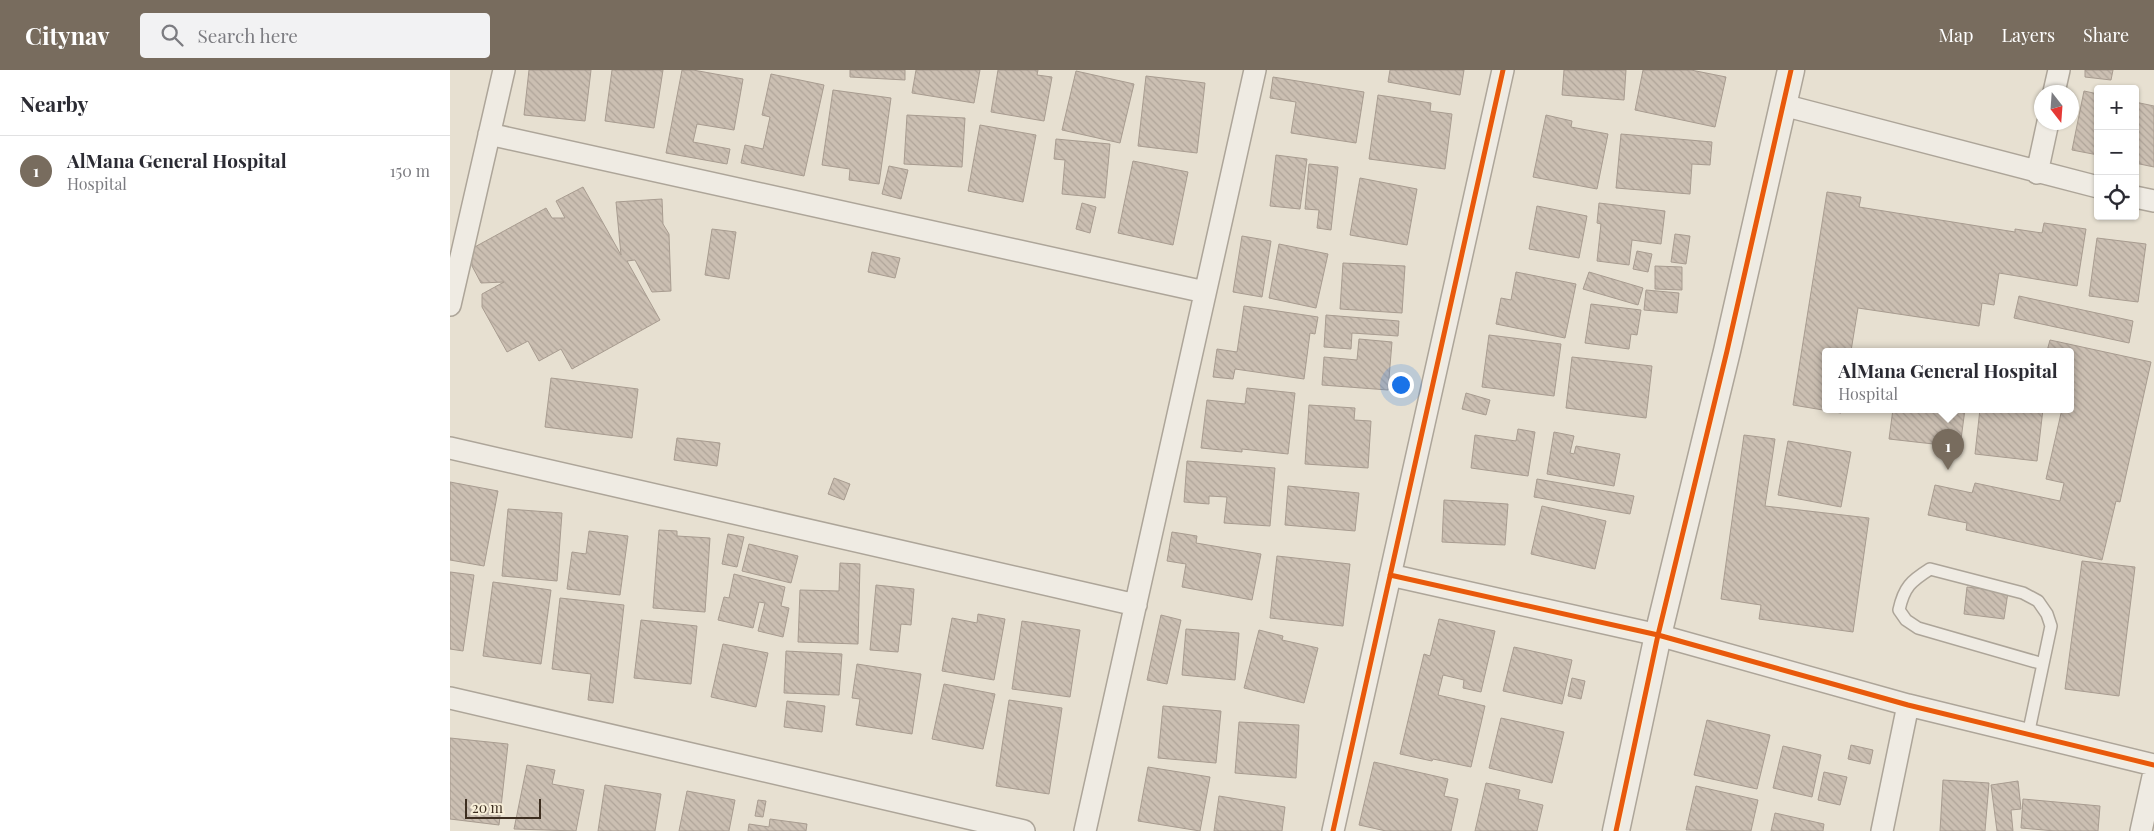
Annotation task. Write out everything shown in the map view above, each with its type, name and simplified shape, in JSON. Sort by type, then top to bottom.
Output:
[{"type":"street","points":[[450,305],[504,70]]},
{"type":"street","points":[[1085,831],[1255,70]]},
{"type":"street","points":[[1334,831],[1503,70]]},
{"type":"street","points":[[1616,831],[1658,635],[1727,351],[1791,70]]},
{"type":"street","points":[[2056,85],[2059,70]]},
{"type":"street","points":[[1783,105],[2094,187]]},
{"type":"street","points":[[2037,173],[2046,130]]},
{"type":"street","points":[[489,134],[1205,292]]},
{"type":"street","points":[[2139,198],[2154,201]]},
{"type":"street","points":[[450,448],[1136,605]]},
{"type":"street","points":[[1390,575],[1658,635],[1908,705],[2154,765]]},
{"type":"street","points":[[450,698],[1024,831]]},
{"type":"street","points":[[1882,831],[1908,705]]},
{"type":"street","points":[[2141,831],[2154,772]]},
{"type":"lane","points":[[2028,734],[2043,664],[2051,626],[2047,614],[2038,601],[2024,593],[1930,569],[1916,578],[1904,592],[1900,610],[1906,620],[1918,628],[2043,664]]},
{"type":"building","points":[[529,70],[591,70],[585,121],[524,115]]},
{"type":"building","points":[[612,70],[663,70],[654,128],[605,121]]},
{"type":"building","points":[[682,70],[693,70],[743,79],[734,130],[697,124],[693,142],[730,149],[727,164],[666,153]]},
{"type":"building","points":[[850,70],[905,70],[905,80],[850,77]]},
{"type":"building","points":[[916,70],[980,70],[974,103],[912,93]]},
{"type":"building","points":[[998,70],[1038,70],[1037,75],[1052,77],[1044,121],[991,112]]},
{"type":"building","points":[[1390,70],[1464,70],[1460,95],[1388,82]]},
{"type":"building","points":[[1564,70],[1626,70],[1624,100],[1562,95]]},
{"type":"building","points":[[1643,70],[1691,70],[1726,77],[1715,127],[1635,110]]},
{"type":"building","points":[[2085,70],[2113,70],[2111,80],[2085,77]]},
{"type":"building","points":[[1076,71],[1134,84],[1120,143],[1062,130]]},
{"type":"building","points":[[771,74],[824,85],[804,176],[741,163],[745,145],[763,149],[770,117],[762,115]]},
{"type":"building","points":[[1146,76],[1205,83],[1197,153],[1138,146]]},
{"type":"building","points":[[1273,77],[1364,92],[1356,143],[1291,133],[1296,102],[1270,98]]},
{"type":"building","points":[[833,90],[891,98],[879,184],[849,180],[850,169],[822,165]]},
{"type":"building","points":[[2084,91],[2094,93],[2094,154],[2072,150],[2076,130],[2079,130],[2079,116]]},
{"type":"building","points":[[1378,95],[1431,103],[1430,111],[1452,114],[1445,169],[1369,159]]},
{"type":"building","points":[[2139,103],[2154,106],[2154,167],[2139,164]]},
{"type":"building","points":[[907,115],[965,118],[962,167],[904,164]]},
{"type":"building","points":[[1546,115],[1572,121],[1571,127],[1608,134],[1597,189],[1533,177]]},
{"type":"building","points":[[980,125],[1036,135],[1023,202],[968,191]]},
{"type":"building","points":[[1621,134],[1712,142],[1710,165],[1692,164],[1690,194],[1616,188]]},
{"type":"building","points":[[1056,139],[1110,144],[1105,198],[1062,194],[1065,160],[1054,159]]},
{"type":"building","points":[[1276,155],[1307,159],[1300,209],[1270,206]]},
{"type":"building","points":[[1133,161],[1188,172],[1173,245],[1118,233]]},
{"type":"building","points":[[1309,164],[1338,167],[1331,230],[1317,228],[1319,210],[1305,209]]},
{"type":"building","points":[[889,166],[908,170],[901,199],[882,194]]},
{"type":"building","points":[[1360,178],[1417,189],[1407,245],[1350,235]]},
{"type":"building","points":[[583,187],[621,255],[616,202],[662,199],[663,224],[669,234],[671,291],[652,292],[635,260],[627,261],[660,320],[572,369],[561,349],[539,361],[528,341],[507,352],[482,307],[482,294],[504,282],[481,283],[472,266],[471,249],[546,208],[552,218],[565,218],[556,201]]},
{"type":"building","points":[[1827,192],[1861,197],[1859,207],[2015,232],[2015,229],[2042,233],[2044,223],[2086,229],[2077,286],[1999,273],[1994,305],[1982,303],[1979,326],[1858,308],[1851,348],[1822,348],[1822,410],[1793,405]]},
{"type":"building","points":[[1082,203],[1096,207],[1090,233],[1076,229]]},
{"type":"building","points":[[1599,203],[1665,211],[1661,244],[1632,240],[1629,265],[1597,261],[1601,224],[1597,223]]},
{"type":"building","points":[[1537,206],[1587,216],[1579,258],[1529,249]]},
{"type":"building","points":[[712,229],[736,232],[729,279],[705,275]]},
{"type":"building","points":[[1675,234],[1690,236],[1686,264],[1671,262]]},
{"type":"building","points":[[1242,236],[1271,241],[1262,297],[1233,292]]},
{"type":"building","points":[[2097,238],[2146,244],[2138,302],[2089,296]]},
{"type":"building","points":[[1279,244],[1328,254],[1316,308],[1269,298]]},
{"type":"building","points":[[1637,251],[1652,254],[1648,272],[1633,269]]},
{"type":"building","points":[[872,252],[900,258],[895,278],[868,272]]},
{"type":"building","points":[[1343,263],[1405,266],[1402,313],[1340,309]]},
{"type":"building","points":[[1655,266],[1682,267],[1682,290],[1655,289]]},
{"type":"building","points":[[1516,272],[1576,284],[1565,338],[1496,324],[1501,298],[1511,300]]},
{"type":"building","points":[[1589,272],[1643,288],[1638,305],[1583,289]]},
{"type":"building","points":[[1646,290],[1679,293],[1677,313],[1644,310]]},
{"type":"building","points":[[2019,296],[2133,321],[2129,343],[2014,318]]},
{"type":"building","points":[[1591,304],[1641,310],[1637,335],[1631,334],[1629,349],[1585,343]]},
{"type":"building","points":[[1244,306],[1318,317],[1315,334],[1310,333],[1304,379],[1235,369],[1233,379],[1213,377],[1217,349],[1237,352]]},
{"type":"building","points":[[1326,315],[1399,321],[1398,336],[1352,333],[1351,349],[1324,347]]},
{"type":"building","points":[[1489,335],[1561,344],[1554,396],[1482,387]]},
{"type":"building","points":[[1359,339],[1392,342],[1388,390],[1322,385],[1324,357],[1357,360]]},
{"type":"building","points":[[2050,340],[2151,362],[2120,502],[2116,501],[2102,560],[1966,530],[1967,523],[1928,515],[1935,485],[1972,493],[1975,483],[2060,501],[2064,483],[2046,479],[2061,413],[2074,413],[2074,348],[2048,348]]},
{"type":"building","points":[[1572,357],[1652,366],[1646,418],[1566,408]]},
{"type":"building","points":[[551,378],[638,389],[632,438],[545,427]]},
{"type":"building","points":[[1247,388],[1295,393],[1288,454],[1242,449],[1242,452],[1201,448],[1207,400],[1245,404]]},
{"type":"building","points":[[1466,393],[1490,400],[1486,415],[1462,409]]},
{"type":"building","points":[[1309,405],[1355,408],[1354,420],[1371,421],[1368,468],[1305,464]]},
{"type":"building","points":[[1892,413],[1964,413],[1960,447],[1889,439]]},
{"type":"building","points":[[1980,413],[2043,413],[2037,461],[1975,454]]},
{"type":"building","points":[[1518,429],[1535,432],[1528,476],[1471,468],[1475,435],[1516,441]]},
{"type":"building","points":[[1554,432],[1574,436],[1570,453],[1574,454],[1576,446],[1620,454],[1614,486],[1547,474]]},
{"type":"building","points":[[1744,435],[1775,439],[1765,506],[1869,518],[1853,632],[1759,619],[1761,605],[1721,599]]},
{"type":"building","points":[[677,438],[720,443],[717,466],[674,460]]},
{"type":"building","points":[[1788,441],[1851,452],[1841,507],[1778,495]]},
{"type":"building","points":[[1187,461],[1275,468],[1270,526],[1224,523],[1227,497],[1209,496],[1209,504],[1184,502]]},
{"type":"building","points":[[834,478],[850,484],[844,500],[828,494]]},
{"type":"building","points":[[1537,479],[1634,496],[1630,514],[1534,497]]},
{"type":"building","points":[[450,482],[498,491],[484,566],[450,560]]},
{"type":"building","points":[[1288,486],[1359,493],[1355,531],[1285,525]]},
{"type":"building","points":[[1444,500],[1508,504],[1505,545],[1442,542]]},
{"type":"building","points":[[1542,506],[1606,521],[1595,569],[1531,554]]},
{"type":"building","points":[[508,509],[562,513],[557,581],[502,576]]},
{"type":"building","points":[[659,530],[677,531],[677,536],[710,538],[705,612],[653,608]]},
{"type":"building","points":[[589,531],[628,536],[620,595],[567,589],[572,552],[586,554]]},
{"type":"building","points":[[1172,532],[1197,536],[1196,543],[1261,554],[1252,600],[1182,587],[1186,564],[1167,561]]},
{"type":"building","points":[[728,534],[744,537],[737,567],[722,564]]},
{"type":"building","points":[[749,544],[798,556],[791,583],[742,571]]},
{"type":"building","points":[[1277,556],[1350,564],[1343,626],[1270,618]]},
{"type":"building","points":[[2082,561],[2135,567],[2119,696],[2065,689]]},
{"type":"building","points":[[840,563],[860,564],[858,644],[798,642],[800,590],[839,591]]},
{"type":"building","points":[[450,572],[474,575],[463,651],[450,649]]},
{"type":"building","points":[[734,574],[785,587],[781,606],[789,608],[783,637],[758,631],[765,603],[759,602],[753,628],[718,620],[724,597],[729,598]]},
{"type":"building","points":[[493,582],[551,590],[541,664],[483,656]]},
{"type":"building","points":[[876,585],[914,589],[911,625],[901,624],[898,652],[870,650]]},
{"type":"building","points":[[1967,587],[2008,592],[2004,619],[1964,614]]},
{"type":"building","points":[[560,598],[624,605],[613,703],[588,700],[591,674],[552,669]]},
{"type":"building","points":[[978,614],[1005,619],[994,680],[942,671],[952,618],[977,623]]},
{"type":"building","points":[[1161,615],[1181,620],[1167,684],[1147,680]]},
{"type":"building","points":[[1439,619],[1495,631],[1481,692],[1463,688],[1464,680],[1443,675],[1438,695],[1485,706],[1471,767],[1400,754],[1424,654],[1430,656]]},
{"type":"building","points":[[641,620],[697,626],[691,684],[634,678]]},
{"type":"building","points":[[1022,621],[1080,630],[1070,697],[1012,689]]},
{"type":"building","points":[[1186,629],[1239,633],[1235,680],[1182,675]]},
{"type":"building","points":[[1259,630],[1283,636],[1282,640],[1318,648],[1304,703],[1244,688]]},
{"type":"building","points":[[723,644],[768,653],[756,707],[711,697]]},
{"type":"building","points":[[1514,647],[1572,660],[1562,704],[1503,691]]},
{"type":"building","points":[[786,651],[842,654],[839,695],[784,693]]},
{"type":"building","points":[[857,664],[921,674],[912,734],[856,725],[860,699],[852,698]]},
{"type":"building","points":[[1572,678],[1585,681],[1581,699],[1568,696]]},
{"type":"building","points":[[944,684],[995,694],[983,749],[932,739]]},
{"type":"building","points":[[1009,700],[1062,708],[1049,794],[996,786]]},
{"type":"building","points":[[787,701],[825,706],[822,732],[784,727]]},
{"type":"building","points":[[1163,706],[1221,711],[1216,763],[1158,758]]},
{"type":"building","points":[[1501,718],[1564,732],[1552,783],[1489,768]]},
{"type":"building","points":[[1707,720],[1770,735],[1757,789],[1694,775]]},
{"type":"building","points":[[1239,722],[1299,725],[1296,778],[1235,773]]},
{"type":"building","points":[[450,738],[508,744],[499,825],[450,819]]},
{"type":"building","points":[[1851,745],[1873,750],[1870,764],[1848,759]]},
{"type":"building","points":[[1783,746],[1821,755],[1812,797],[1773,788]]},
{"type":"building","points":[[1374,762],[1448,779],[1444,796],[1458,799],[1451,831],[1386,831],[1359,825]]},
{"type":"building","points":[[527,765],[555,770],[552,784],[584,790],[576,831],[514,829]]},
{"type":"building","points":[[1148,767],[1210,777],[1200,831],[1138,821]]},
{"type":"building","points":[[1824,772],[1847,777],[1840,805],[1818,800]]},
{"type":"building","points":[[1943,780],[1989,783],[1985,831],[1940,831]]},
{"type":"building","points":[[2018,781],[2021,809],[2011,810],[2013,831],[1997,831],[1991,785]]},
{"type":"building","points":[[1486,783],[1520,790],[1518,799],[1543,805],[1537,831],[1475,831]]},
{"type":"building","points":[[605,785],[661,794],[655,831],[598,831]]},
{"type":"building","points":[[1696,786],[1758,800],[1751,831],[1686,830]]},
{"type":"building","points":[[687,791],[735,800],[729,831],[679,831]]},
{"type":"building","points":[[1219,796],[1285,807],[1282,831],[1214,831]]},
{"type":"building","points":[[2023,799],[2100,806],[2098,831],[2055,831],[2021,828]]},
{"type":"building","points":[[758,800],[766,801],[763,817],[755,816]]},
{"type":"building","points":[[1775,813],[1824,824],[1823,831],[1771,831]]},
{"type":"building","points":[[770,819],[807,824],[806,831],[748,831],[749,824],[769,827]]},
{"type":"cycle path","points":[[1333,831],[1503,70]]},
{"type":"cycle path","points":[[1616,831],[1658,635],[1727,351],[1791,70]]},
{"type":"cycle path","points":[[1390,575],[1658,635],[1908,705],[2154,765]]},
{"type":"place","name":"AlMana General Hospital","points":[[1948,470]]}]
